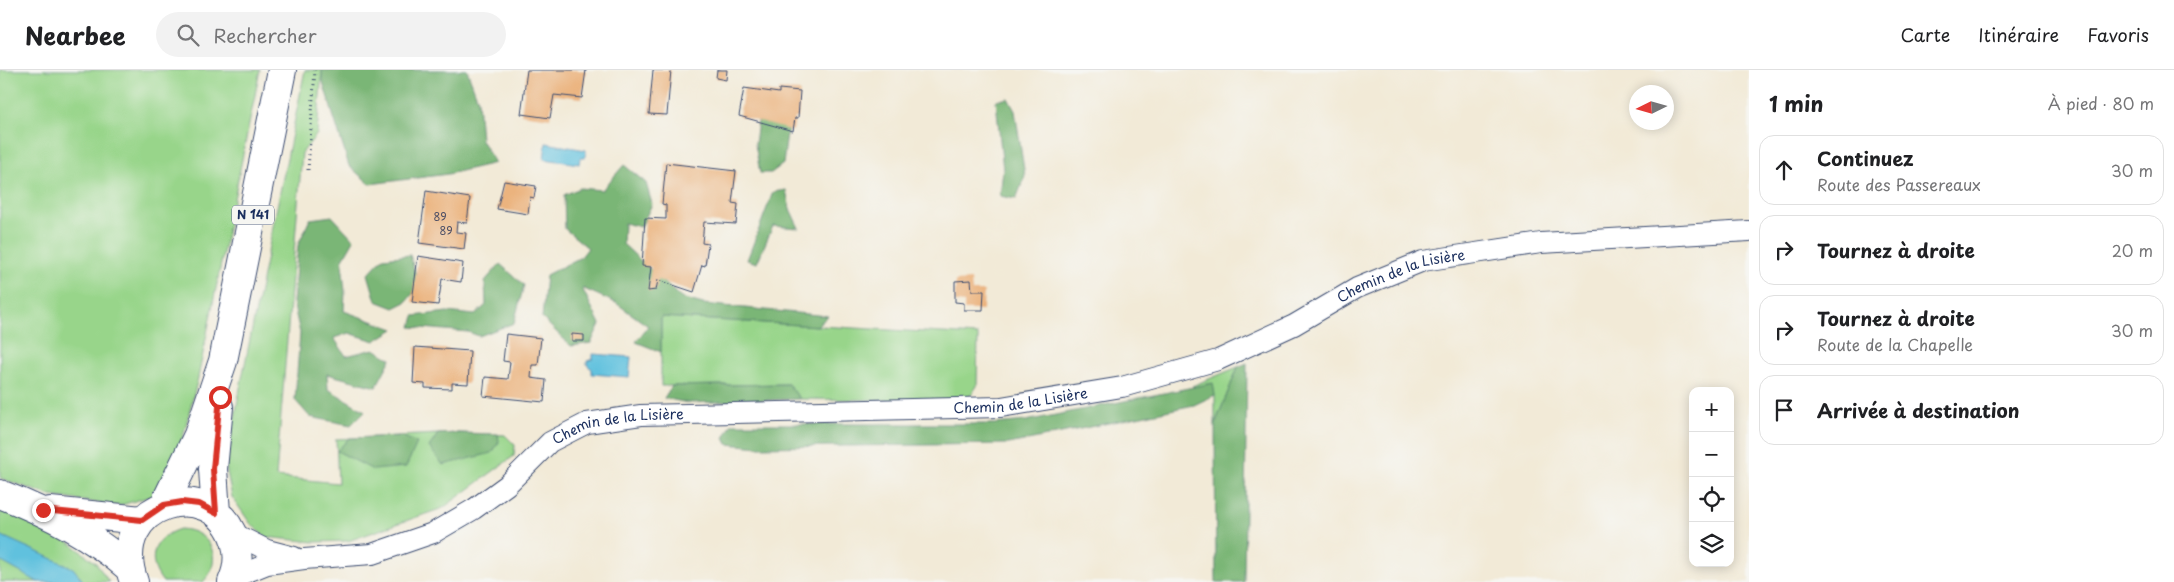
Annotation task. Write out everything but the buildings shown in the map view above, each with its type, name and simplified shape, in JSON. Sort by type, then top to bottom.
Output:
[{"type":"main road","name":"N 141","points":[[216,513],[213,469],[223,360],[282,70]]},
{"type":"main road","name":"N 141","points":[[131,574],[130,542],[153,512],[198,435],[223,360]]},
{"type":"main road","points":[[0,494],[43,510],[108,550],[131,574]]},
{"type":"main road","points":[[43,510],[153,512],[182,502],[199,504],[216,513],[226,522],[233,533],[238,563],[233,580]]},
{"type":"street","name":"Chemin de la Lisière","points":[[233,580],[268,564],[304,559],[372,554],[433,533],[507,485],[550,442],[587,423],[641,415],[1001,407],[1122,386],[1218,360],[1294,325],[1357,288],[1423,261],[1541,243],[1749,231]]},
{"type":"street","name":"Chemin de la Lisière","points":[[233,533],[268,550],[304,559]]},
{"type":"path","points":[[308,170],[315,70]]},
{"type":"green space","points":[[0,70],[260,70],[198,378],[182,441],[158,494],[118,506],[51,496],[0,478]]},
{"type":"green space","points":[[305,70],[322,70],[317,134],[302,153],[276,477],[338,483],[336,439],[459,433],[505,435],[515,445],[514,456],[443,508],[348,541],[314,542],[265,537],[250,523],[232,497],[226,467],[240,388]]},
{"type":"green space","points":[[322,70],[467,70],[478,100],[481,140],[495,163],[448,174],[370,184],[349,166],[322,79]]},
{"type":"green space","points":[[1008,98],[1015,111],[1025,176],[1016,199],[1000,196],[1003,170],[996,101]]},
{"type":"green space","points":[[760,105],[790,111],[783,164],[771,173],[760,173],[755,144]]},
{"type":"green space","points":[[624,165],[646,183],[652,204],[641,227],[624,223],[623,244],[681,298],[703,304],[828,316],[817,326],[661,317],[661,352],[636,342],[648,326],[616,303],[582,288],[600,324],[591,343],[571,346],[542,318],[546,275],[581,257],[588,248],[565,229],[564,195],[580,188],[602,190]]},
{"type":"green space","points":[[786,190],[790,209],[799,228],[773,226],[757,263],[747,260],[773,192]]},
{"type":"green space","points":[[332,216],[354,240],[342,261],[345,292],[344,311],[394,329],[375,341],[349,333],[334,338],[346,356],[374,349],[391,359],[376,387],[327,374],[328,389],[365,411],[351,425],[310,417],[295,400],[300,333],[293,302],[298,245],[310,219]]},
{"type":"green space","points":[[410,255],[419,286],[406,302],[394,308],[376,301],[368,274],[383,258]]},
{"type":"green space","points":[[500,264],[524,285],[514,323],[479,336],[468,332],[411,327],[414,316],[447,312],[475,315],[486,305],[485,281]]},
{"type":"green space","points":[[661,317],[978,335],[977,386],[967,401],[800,399],[788,384],[661,386]]},
{"type":"green space","points":[[1247,363],[1244,582],[1216,582],[1215,424],[1238,367]]},
{"type":"green space","points":[[1238,367],[1215,424],[1215,395],[1192,386]]},
{"type":"green space","points":[[1213,383],[1215,395],[1194,405],[1009,444],[759,447],[727,444],[724,438],[732,424],[994,424],[1026,421]]},
{"type":"green space","points":[[788,384],[800,399],[688,403],[664,398],[672,386]]},
{"type":"green space","points":[[438,434],[498,434],[499,442],[492,453],[443,465],[429,447]]},
{"type":"green space","points":[[402,436],[417,443],[406,467],[373,470],[337,451],[349,438]]},
{"type":"green space","points":[[0,509],[51,528],[96,563],[109,582],[0,582]]},
{"type":"green space","points":[[180,529],[199,534],[211,547],[213,564],[210,573],[203,582],[163,582],[157,574],[153,558],[158,543],[163,538]]},
{"type":"water","points":[[546,143],[586,150],[585,158],[580,158],[579,164],[544,159]]},
{"type":"water","points":[[593,354],[631,357],[629,377],[592,374],[592,369],[587,365],[587,361],[593,359]]},
{"type":"water","points":[[0,535],[73,568],[84,582],[38,582],[0,561]]},
{"type":"route","points":[[43,510],[142,520],[152,511],[164,505],[182,502],[199,504],[216,513],[213,469],[220,397]]}]
